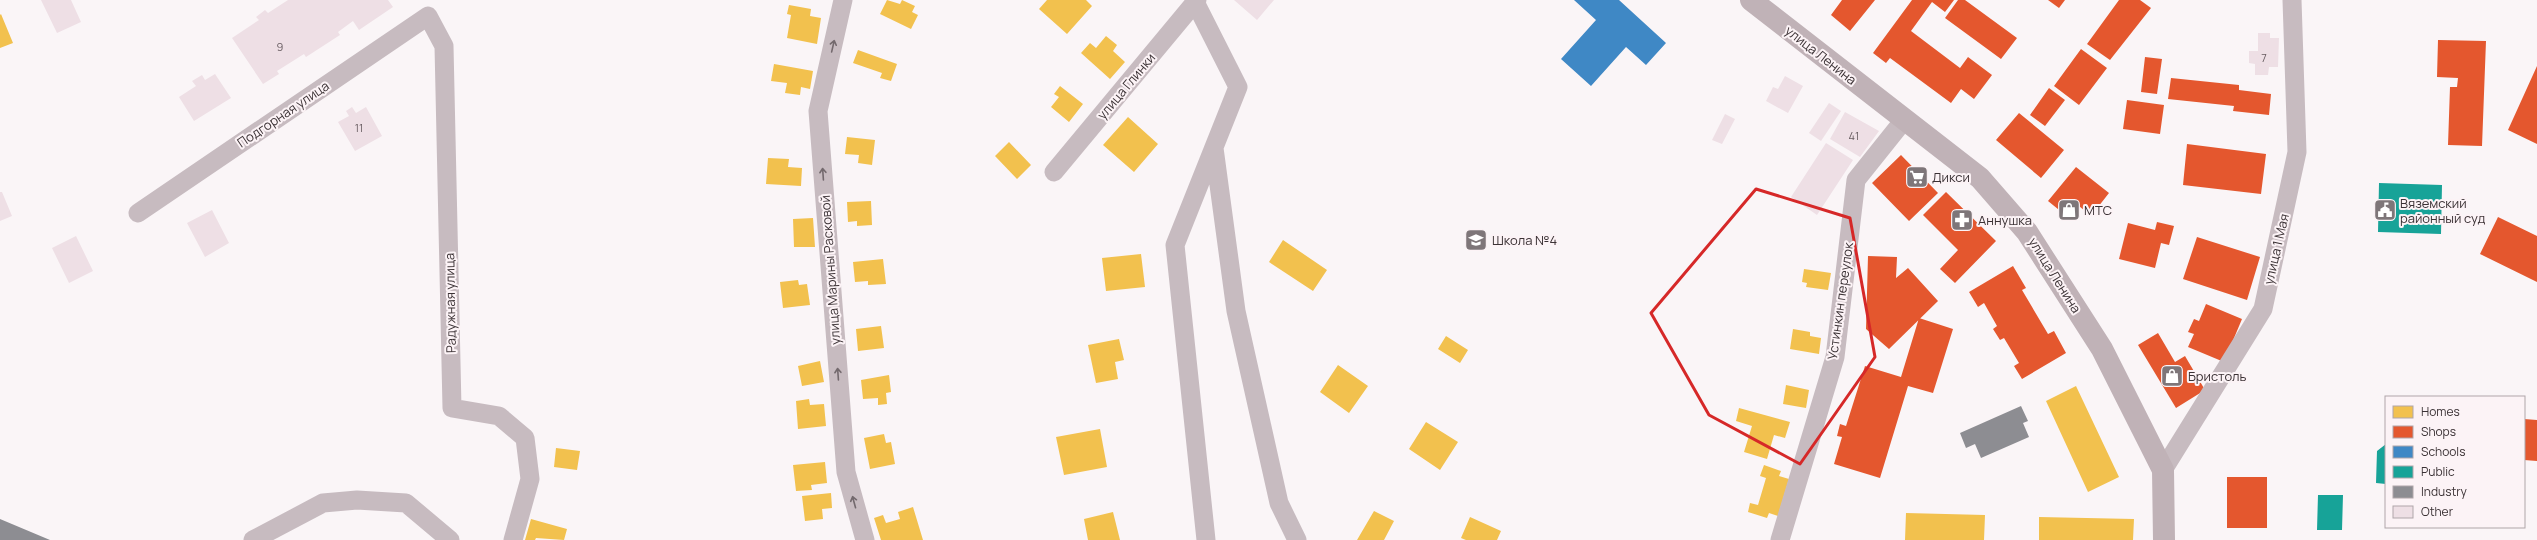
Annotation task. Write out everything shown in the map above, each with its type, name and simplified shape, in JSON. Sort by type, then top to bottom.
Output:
[{"type":"main road","name":"улица Ленина","points":[[1751,0],[1980,178],[2027,232],[2102,349],[2163,470],[2164,540]]},
{"type":"street","name":"улица Марины Расковой","points":[[843,0],[818,111],[846,472],[865,540]]},
{"type":"street","name":"улица 1 Мая","points":[[2163,470],[2262,309],[2297,152],[2292,0]]},
{"type":"street","points":[[1196,1],[1238,87],[1175,245],[1206,540]]},
{"type":"street","name":"улица Глинки","points":[[1054,172],[1196,1]]},
{"type":"street","name":"Подгорная улица","points":[[138,213],[428,16]]},
{"type":"street","name":"Радужная улица","points":[[428,16],[444,46],[452,408],[499,416],[525,438],[530,479],[513,540]]},
{"type":"street","name":"Устинкин переулок","points":[[1780,540],[1834,356],[1856,180],[1904,120]]},
{"type":"street","points":[[1214,147],[1236,311],[1279,503],[1297,540]]},
{"type":"street","points":[[253,540],[323,503],[357,500],[406,504],[450,540]]},
{"type":"highlighted area","points":[[1756,189],[1850,218],[1875,357],[1800,464],[1709,415],[1651,313]]},
{"type":"building: Homes","points":[[887,0],[900,4],[902,0],[915,6],[912,12],[918,15],[911,29],[880,14]]},
{"type":"building: Homes","points":[[1047,0],[1086,0],[1092,6],[1067,34],[1039,9]]},
{"type":"building: Homes","points":[[789,5],[811,9],[810,16],[821,18],[817,44],[787,38],[791,15],[787,14]]},
{"type":"building: Homes","points":[[1,14],[13,43],[0,48],[0,15]]},
{"type":"building: Homes","points":[[1106,36],[1117,45],[1113,51],[1125,62],[1110,79],[1081,53],[1090,43],[1096,48]]},
{"type":"building: Homes","points":[[858,50],[897,64],[891,81],[880,78],[882,73],[853,63]]},
{"type":"building: Homes","points":[[774,64],[813,71],[810,89],[801,87],[800,95],[785,93],[787,83],[771,81]]},
{"type":"building: Homes","points":[[1060,86],[1083,104],[1069,122],[1051,107],[1059,97],[1054,94]]},
{"type":"building: Homes","points":[[1128,117],[1158,144],[1134,172],[1103,145]]},
{"type":"building: Homes","points":[[847,137],[875,140],[872,165],[858,163],[859,155],[845,154]]},
{"type":"building: Homes","points":[[1009,142],[1031,165],[1017,179],[995,156]]},
{"type":"building: Homes","points":[[768,158],[789,159],[788,167],[802,168],[801,186],[766,184]]},
{"type":"building: Homes","points":[[871,201],[872,225],[857,226],[857,221],[848,222],[847,202]]},
{"type":"building: Homes","points":[[813,218],[815,247],[794,247],[793,219]]},
{"type":"building: Homes","points":[[1283,240],[1327,270],[1313,291],[1269,262]]},
{"type":"building: Homes","points":[[1141,254],[1145,287],[1106,291],[1102,258]]},
{"type":"building: Homes","points":[[883,259],[886,284],[868,285],[868,281],[855,282],[853,262]]},
{"type":"building: Homes","points":[[1804,269],[1831,273],[1828,290],[1806,287],[1807,283],[1802,282]]},
{"type":"building: Homes","points":[[798,280],[799,285],[807,284],[810,305],[783,308],[780,282]]},
{"type":"building: Homes","points":[[881,326],[884,348],[858,351],[856,329]]},
{"type":"building: Homes","points":[[1793,329],[1810,332],[1810,336],[1821,338],[1819,354],[1790,349]]},
{"type":"building: Homes","points":[[1446,336],[1468,350],[1460,363],[1438,349]]},
{"type":"building: Homes","points":[[1119,339],[1124,360],[1115,362],[1118,379],[1096,383],[1088,345]]},
{"type":"building: Homes","points":[[820,361],[824,382],[802,386],[798,366]]},
{"type":"building: Homes","points":[[1338,365],[1368,386],[1349,413],[1320,392]]},
{"type":"building: Homes","points":[[889,375],[891,392],[886,393],[887,404],[878,405],[878,398],[863,399],[861,380]]},
{"type":"building: Homes","points":[[1786,385],[1809,390],[1806,408],[1783,404]]},
{"type":"building: Homes","points":[[2076,386],[2119,477],[2088,492],[2046,401]]},
{"type":"building: Homes","points":[[809,399],[810,405],[824,404],[826,426],[798,429],[796,401]]},
{"type":"building: Homes","points":[[1739,408],[1790,422],[1785,438],[1774,435],[1767,459],[1744,452],[1752,426],[1736,421]]},
{"type":"building: Homes","points":[[1426,422],[1458,442],[1440,470],[1409,449]]},
{"type":"building: Homes","points":[[1100,429],[1107,467],[1064,475],[1056,437]]},
{"type":"building: Homes","points":[[884,434],[886,443],[891,442],[895,464],[870,469],[864,438]]},
{"type":"building: Homes","points":[[556,448],[580,451],[577,470],[554,467]]},
{"type":"building: Homes","points":[[825,462],[827,483],[811,485],[812,490],[796,491],[793,465]]},
{"type":"building: Homes","points":[[1764,465],[1781,471],[1779,476],[1789,479],[1778,516],[1769,513],[1767,518],[1748,512],[1750,503],[1758,505],[1766,478],[1760,476]]},
{"type":"building: Homes","points":[[831,493],[832,508],[822,509],[823,519],[805,521],[802,496]]},
{"type":"building: Homes","points":[[913,507],[923,540],[881,540],[874,518],[883,515],[886,523],[900,519],[898,512]]},
{"type":"building: Homes","points":[[1374,511],[1394,521],[1384,540],[1357,540]]},
{"type":"building: Homes","points":[[1113,512],[1120,540],[1088,540],[1084,519]]},
{"type":"building: Homes","points":[[1906,513],[1985,515],[1984,540],[1905,540]]},
{"type":"building: Homes","points":[[1470,517],[1501,531],[1497,540],[1466,540],[1461,538]]},
{"type":"building: Homes","points":[[2039,517],[2134,519],[2133,540],[2039,540]]},
{"type":"building: Homes","points":[[531,519],[567,529],[564,540],[536,538],[535,540],[525,540]]},
{"type":"building: Shops","points":[[1842,0],[1875,0],[1850,31],[1831,15]]},
{"type":"building: Shops","points":[[1912,0],[1954,0],[1945,12],[1932,2],[1911,31],[1960,68],[1968,57],[1992,75],[1974,99],[1961,89],[1951,103],[1890,58],[1886,63],[1873,53]]},
{"type":"building: Shops","points":[[1958,0],[1965,0],[2017,38],[2001,59],[1945,18]]},
{"type":"building: Shops","points":[[2048,0],[2065,0],[2059,8]]},
{"type":"building: Shops","points":[[2119,0],[2140,0],[2151,8],[2110,60],[2087,44]]},
{"type":"building: Shops","points":[[2438,40],[2486,41],[2482,146],[2448,145],[2450,87],[2457,87],[2458,78],[2437,77]]},
{"type":"building: Shops","points":[[2081,49],[2107,68],[2079,105],[2054,86]]},
{"type":"building: Shops","points":[[2145,57],[2162,59],[2157,94],[2141,92]]},
{"type":"building: Shops","points":[[2537,66],[2537,144],[2508,130]]},
{"type":"building: Shops","points":[[2171,78],[2239,85],[2239,90],[2271,94],[2269,115],[2233,111],[2234,106],[2168,99]]},
{"type":"building: Shops","points":[[2049,88],[2065,100],[2045,126],[2030,115]]},
{"type":"building: Shops","points":[[2127,100],[2164,105],[2160,134],[2123,129]]},
{"type":"building: Shops","points":[[2019,113],[2064,150],[2041,178],[1996,140]]},
{"type":"building: Shops","points":[[2187,144],[2266,154],[2261,194],[2183,185]]},
{"type":"building: Shops","points":[[1901,155],[1938,193],[1909,221],[1872,183]]},
{"type":"building: Shops","points":[[2076,167],[2109,193],[2091,216],[2079,206],[2069,218],[2048,201]]},
{"type":"building: Shops","points":[[1946,192],[1996,241],[1955,283],[1940,269],[1958,250],[1923,215]]},
{"type":"building: Shops","points":[[2498,217],[2537,236],[2537,282],[2480,254]]},
{"type":"building: Shops","points":[[2157,222],[2174,226],[2169,245],[2161,243],[2155,268],[2119,259],[2128,223],[2155,230]]},
{"type":"building: Shops","points":[[2197,237],[2260,257],[2247,300],[2183,279]]},
{"type":"building: Shops","points":[[1868,256],[1897,257],[1896,278],[1908,268],[1938,301],[1889,349],[1866,329]]},
{"type":"building: Shops","points":[[2013,266],[2026,288],[2022,290],[2048,334],[2054,331],[2066,353],[2022,379],[2014,366],[2019,363],[2004,338],[2000,340],[1993,329],[1997,326],[1984,303],[1978,307],[1969,292]]},
{"type":"building: Shops","points":[[2206,304],[2242,319],[2224,362],[2188,347],[2194,334],[2188,332],[2194,319],[2199,321]]},
{"type":"building: Shops","points":[[1919,318],[1953,329],[1933,393],[1908,386],[1880,478],[1834,464],[1842,437],[1837,436],[1840,424],[1846,426],[1865,366],[1901,377]]},
{"type":"building: Shops","points":[[2158,333],[2175,362],[2185,356],[2205,390],[2176,408],[2138,345]]},
{"type":"building: Shops","points":[[2525,419],[2537,420],[2537,461],[2525,460]]},
{"type":"building: Shops","points":[[2227,477],[2267,477],[2267,528],[2227,528]]},
{"type":"building: Schools","points":[[1574,0],[1619,0],[1666,43],[1646,65],[1626,47],[1591,86],[1561,59],[1596,20]]},
{"type":"building: Public","points":[[2379,183],[2442,185],[2441,234],[2378,232]]},
{"type":"building: Public","points":[[2385,445],[2385,484],[2376,483],[2377,451]]},
{"type":"building: Public","points":[[2318,495],[2343,495],[2342,530],[2317,530]]},
{"type":"building: Industry","points":[[2021,406],[2028,421],[2023,423],[2029,437],[1981,458],[1975,444],[1966,448],[1960,433]]},
{"type":"building: Industry","points":[[0,519],[50,540],[0,540]]},
{"type":"building: Other","points":[[41,0],[71,0],[81,22],[57,33]]},
{"type":"building: Other","points":[[288,0],[388,0],[393,7],[359,30],[353,21],[338,32],[340,35],[306,57],[304,54],[277,71],[279,74],[263,84],[232,38],[259,20],[256,17],[265,10],[268,13]]},
{"type":"building: Other","points":[[1234,0],[1274,0],[1257,20]]},
{"type":"building: Other","points":[[2258,33],[2270,33],[2270,38],[2279,38],[2278,67],[2269,67],[2268,75],[2255,75],[2255,64],[2249,63],[2249,51],[2258,51]]},
{"type":"building: Other","points":[[215,74],[231,98],[194,121],[179,97],[196,86],[192,81],[202,75],[205,80]]},
{"type":"building: Other","points":[[1785,76],[1803,86],[1788,113],[1766,101],[1773,87],[1778,89]]},
{"type":"building: Other","points":[[1829,103],[1841,111],[1821,141],[1809,133]]},
{"type":"building: Other","points":[[352,107],[356,113],[366,107],[382,136],[355,151],[338,122],[349,116],[346,111]]},
{"type":"building: Other","points":[[1845,112],[1879,131],[1860,157],[1830,139]]},
{"type":"building: Other","points":[[1725,114],[1735,119],[1722,144],[1712,140]]},
{"type":"building: Other","points":[[1826,143],[1853,160],[1817,215],[1791,197]]},
{"type":"building: Other","points":[[0,192],[2,192],[12,216],[0,221]]},
{"type":"building: Other","points":[[212,210],[229,243],[205,257],[187,223]]},
{"type":"building: Other","points":[[76,236],[93,271],[69,283],[52,248]]},
{"type":"place","name":"Дикси","points":[[1917,177]]},
{"type":"place","name":"МТС","points":[[2069,210]]},
{"type":"place","name":"Вяземский районный суд","points":[[2385,210]]},
{"type":"place","name":"Аннушка","points":[[1962,220]]},
{"type":"place","name":"Школа №4","points":[[1476,240]]},
{"type":"place","name":"Бристоль","points":[[2172,376]]}]
